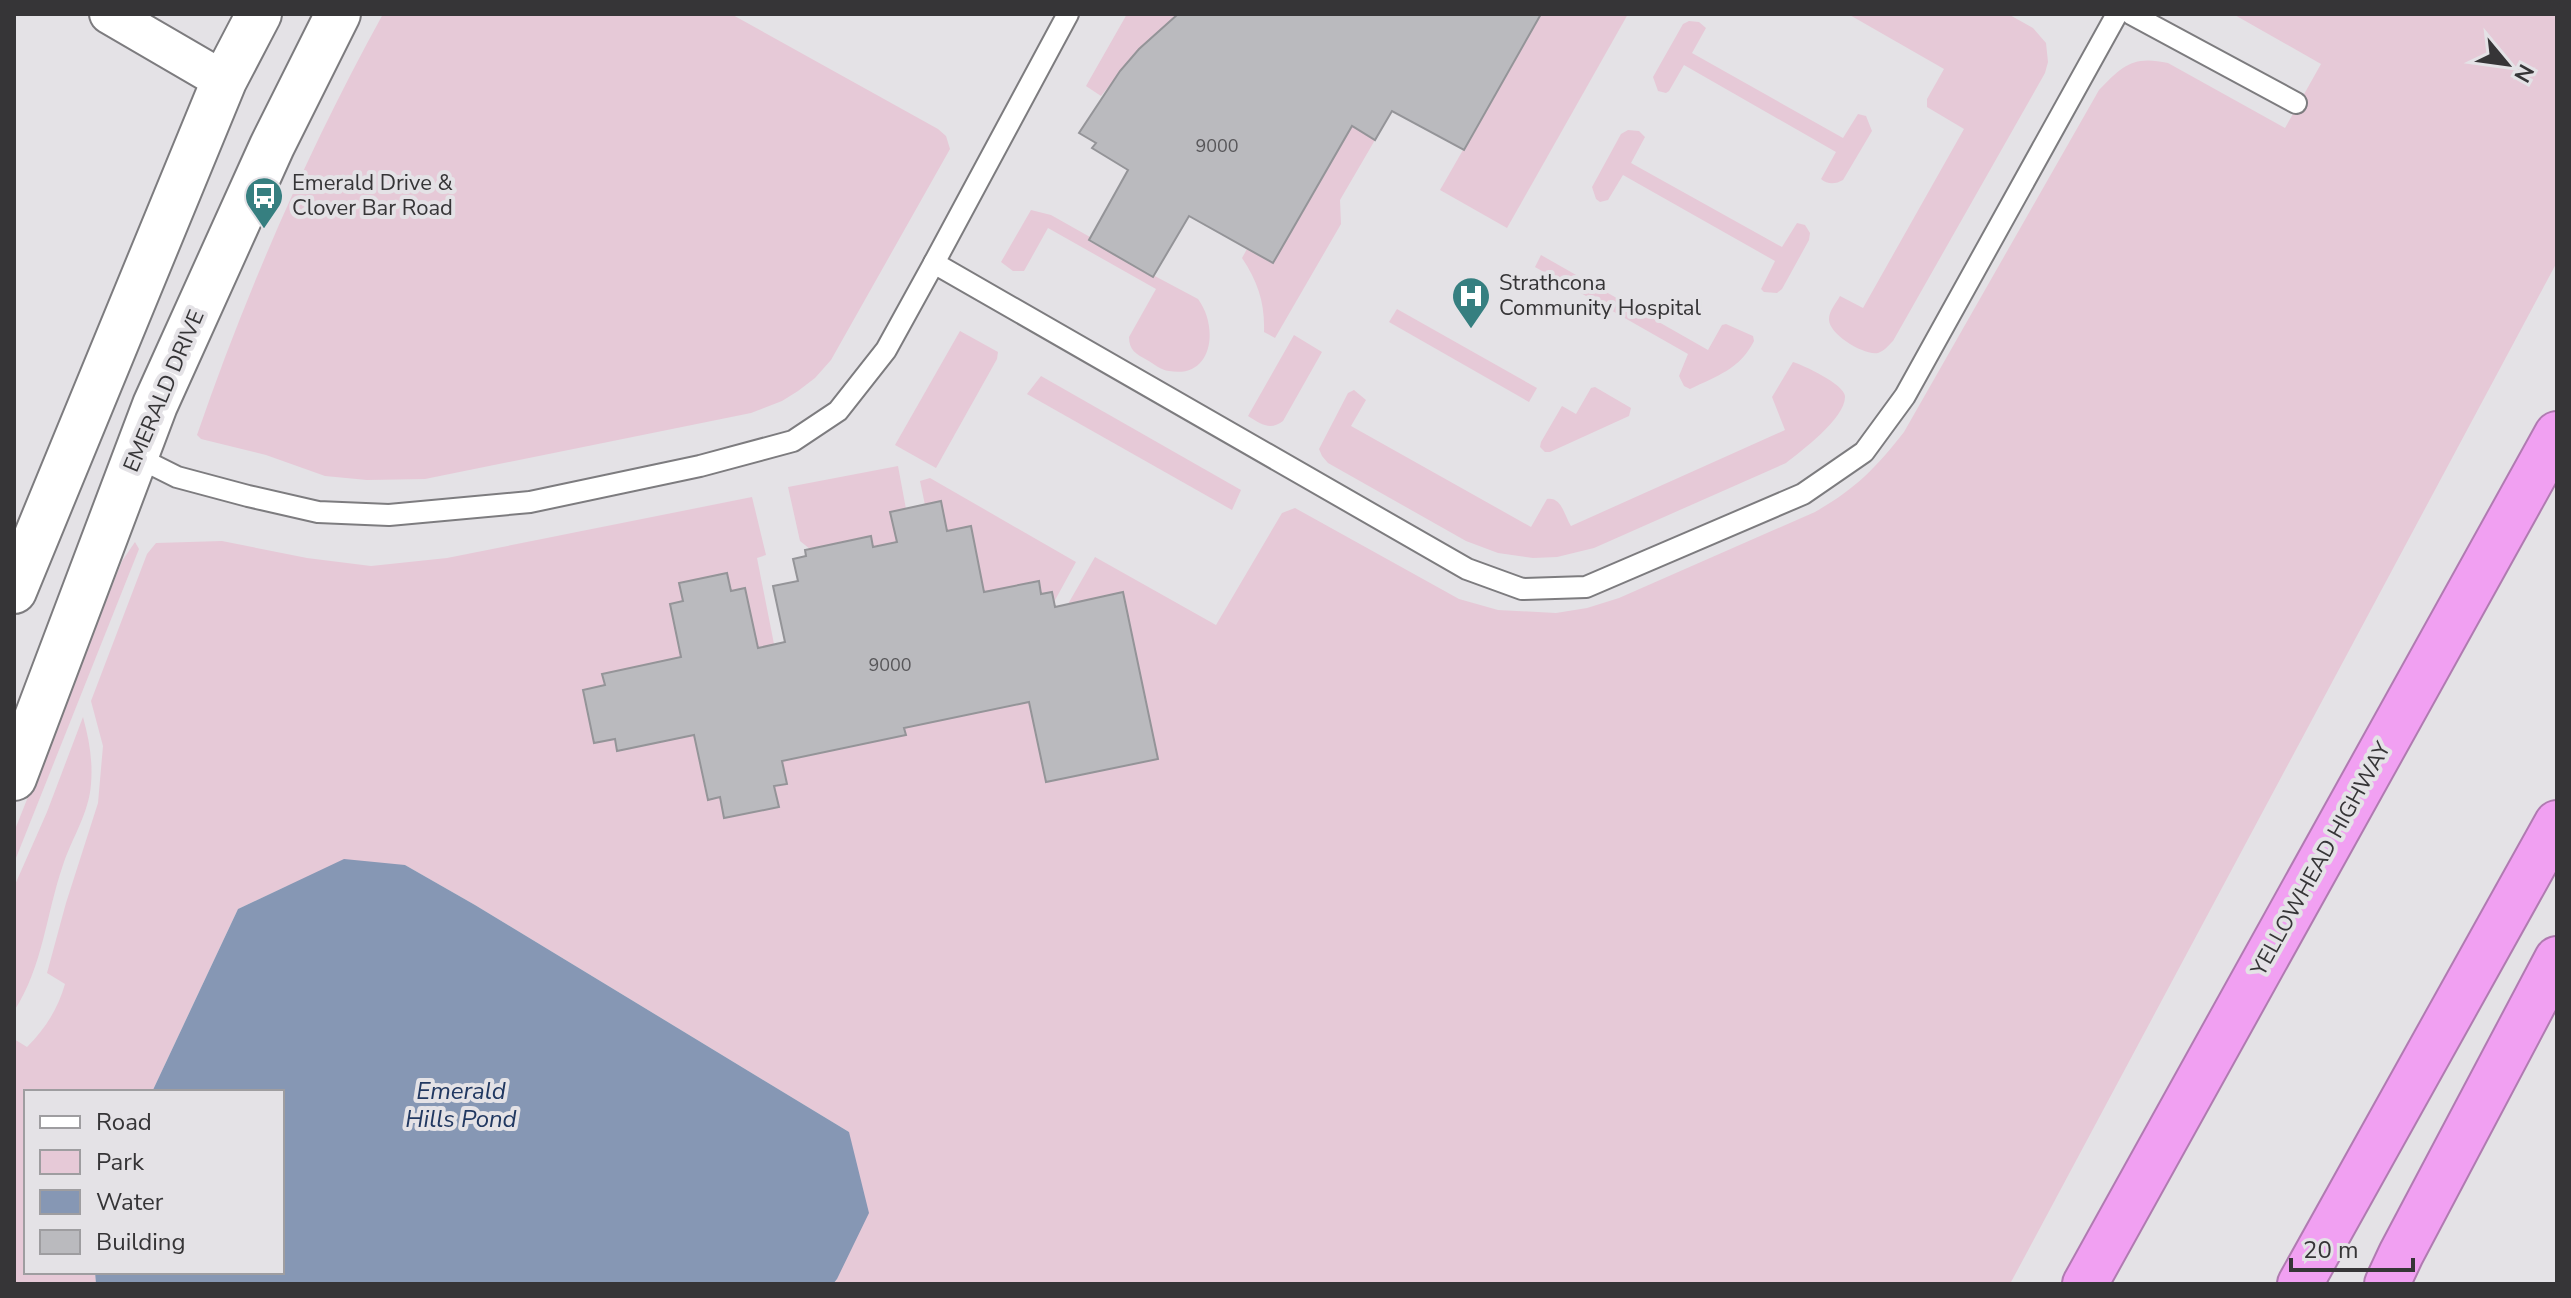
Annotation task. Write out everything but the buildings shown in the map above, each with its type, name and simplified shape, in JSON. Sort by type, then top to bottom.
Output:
[{"type":"highway","name":"YELLOWHEAD HIGHWAY","points":[[2085,1284],[2557,434]]},
{"type":"highway","points":[[2300,1284],[2557,823]]},
{"type":"highway","points":[[2387,1284],[2557,959]]},
{"type":"street","points":[[109,14],[224,81]]},
{"type":"street","points":[[14,591],[224,81],[259,14]]},
{"type":"street","name":"EMERALD DRIVE","points":[[14,778],[155,405],[265,160],[338,14]]},
{"type":"lane","points":[[135,456],[177,477],[248,496],[318,512],[389,515],[530,502],[700,466],[793,441],[838,411],[886,350],[1068,14]]},
{"type":"lane","points":[[934,263],[1467,569],[1522,589],[1586,587],[1803,494],[1864,452],[1905,396],[2117,14]]},
{"type":"lane","points":[[2131,14],[2296,103]]},
{"type":"green space","points":[[383,14],[731,14],[938,129],[946,136],[950,149],[831,360],[815,378],[782,401],[751,413],[425,479],[367,480],[325,476],[266,455],[201,439],[197,435],[281,220]]},
{"type":"green space","points":[[1127,14],[1178,14],[1139,49],[1101,96],[1086,86]]},
{"type":"green space","points":[[1541,14],[1628,14],[1507,228],[1440,190]]},
{"type":"green space","points":[[1848,14],[2008,14],[2033,28],[2046,43],[2048,62],[2045,73],[1893,341],[1878,353],[1864,351],[1840,337],[1830,325],[1830,313],[1840,296],[1863,308],[1964,129],[1927,107],[1927,99],[1944,69]]},
{"type":"green space","points":[[2233,14],[2557,14],[2557,262],[2010,1284],[833,1284],[837,1279],[849,1132],[405,865],[287,886],[238,909],[153,1090],[24,1090],[24,1274],[95,1274],[96,1284],[14,1284],[14,1039],[27,1047],[34,1040],[55,1010],[65,984],[47,973],[98,803],[103,746],[91,701],[147,554],[156,543],[222,541],[307,558],[371,566],[447,558],[752,497],[766,555],[757,558],[774,644],[758,648],[745,588],[731,591],[727,573],[679,583],[683,601],[670,604],[681,657],[602,674],[605,685],[583,690],[594,743],[615,739],[617,750],[694,735],[707,799],[720,797],[725,818],[778,807],[774,786],[787,783],[782,761],[905,735],[904,728],[1029,702],[1046,782],[1157,759],[1123,593],[1068,604],[1095,557],[1216,625],[1282,513],[1295,508],[1459,599],[1498,610],[1556,613],[1619,598],[1815,512],[1864,477],[1904,432],[2099,90],[2122,69],[2146,60],[2168,63],[2285,128],[2321,64]]},
{"type":"green space","points":[[1699,22],[1706,28],[1692,53],[1843,138],[1858,114],[1866,116],[1872,131],[1843,180],[1832,183],[1821,179],[1836,152],[1684,65],[1669,91],[1658,91],[1653,77],[1683,24]]},
{"type":"green space","points":[[1352,126],[1375,140],[1340,200],[1341,224],[1275,338],[1264,332],[1259,293],[1242,258],[1247,249],[1273,263]]},
{"type":"green space","points":[[1628,130],[1639,131],[1645,137],[1631,163],[1782,247],[1797,223],[1805,225],[1810,233],[1809,240],[1782,289],[1777,293],[1761,289],[1775,261],[1623,175],[1608,200],[1600,202],[1596,199],[1592,187],[1621,134]]},
{"type":"green space","points":[[1031,210],[1051,215],[1090,237],[1089,241],[1198,299],[1209,323],[1208,348],[1203,359],[1195,367],[1184,371],[1169,371],[1136,354],[1129,337],[1156,289],[1048,228],[1024,271],[1013,271],[1001,262]]},
{"type":"green space","points":[[1541,255],[1708,350],[1722,325],[1726,324],[1753,336],[1754,341],[1735,365],[1690,389],[1684,386],[1679,376],[1688,354],[1535,267]]},
{"type":"green space","points":[[1397,309],[1537,388],[1529,402],[1389,322]]},
{"type":"green space","points":[[960,331],[998,352],[997,359],[936,468],[895,445]]},
{"type":"green space","points":[[1294,335],[1322,352],[1283,421],[1274,426],[1257,422],[1248,416]]},
{"type":"green space","points":[[1793,362],[1831,381],[1845,396],[1831,424],[1802,451],[1786,463],[1594,548],[1557,557],[1533,558],[1498,553],[1466,541],[1328,463],[1319,449],[1348,393],[1354,390],[1366,400],[1351,426],[1531,527],[1547,499],[1559,504],[1571,526],[1785,430],[1772,397]]},
{"type":"green space","points":[[1041,376],[1241,490],[1232,510],[1027,394]]},
{"type":"green space","points":[[1595,387],[1631,408],[1629,416],[1545,452],[1540,447],[1541,442],[1562,406],[1576,414],[1591,388]]},
{"type":"green space","points":[[898,466],[906,509],[890,512],[897,542],[873,547],[870,536],[810,549],[800,541],[788,487]]},
{"type":"green space","points":[[930,478],[1076,562],[1054,602],[1052,592],[1041,594],[1038,581],[984,592],[971,526],[947,531],[941,502],[925,505],[920,481]]},
{"type":"green space","points":[[135,542],[139,549],[14,863],[14,832],[122,561]]},
{"type":"green space","points":[[83,717],[91,758],[90,795],[63,865],[32,977],[14,1011],[14,887]]},
{"type":"water","name":"Emerald Hills Pond","points":[[344,859],[405,865],[849,1132],[869,1213],[837,1279],[833,1284],[96,1284],[95,1274],[284,1274],[284,1090],[153,1090],[238,909]]},
{"type":"place","name":"Emerald Drive & Clover Bar Road","points":[[264,230]]},
{"type":"place","name":"Strathcona Community Hospital","points":[[1471,330]]}]
